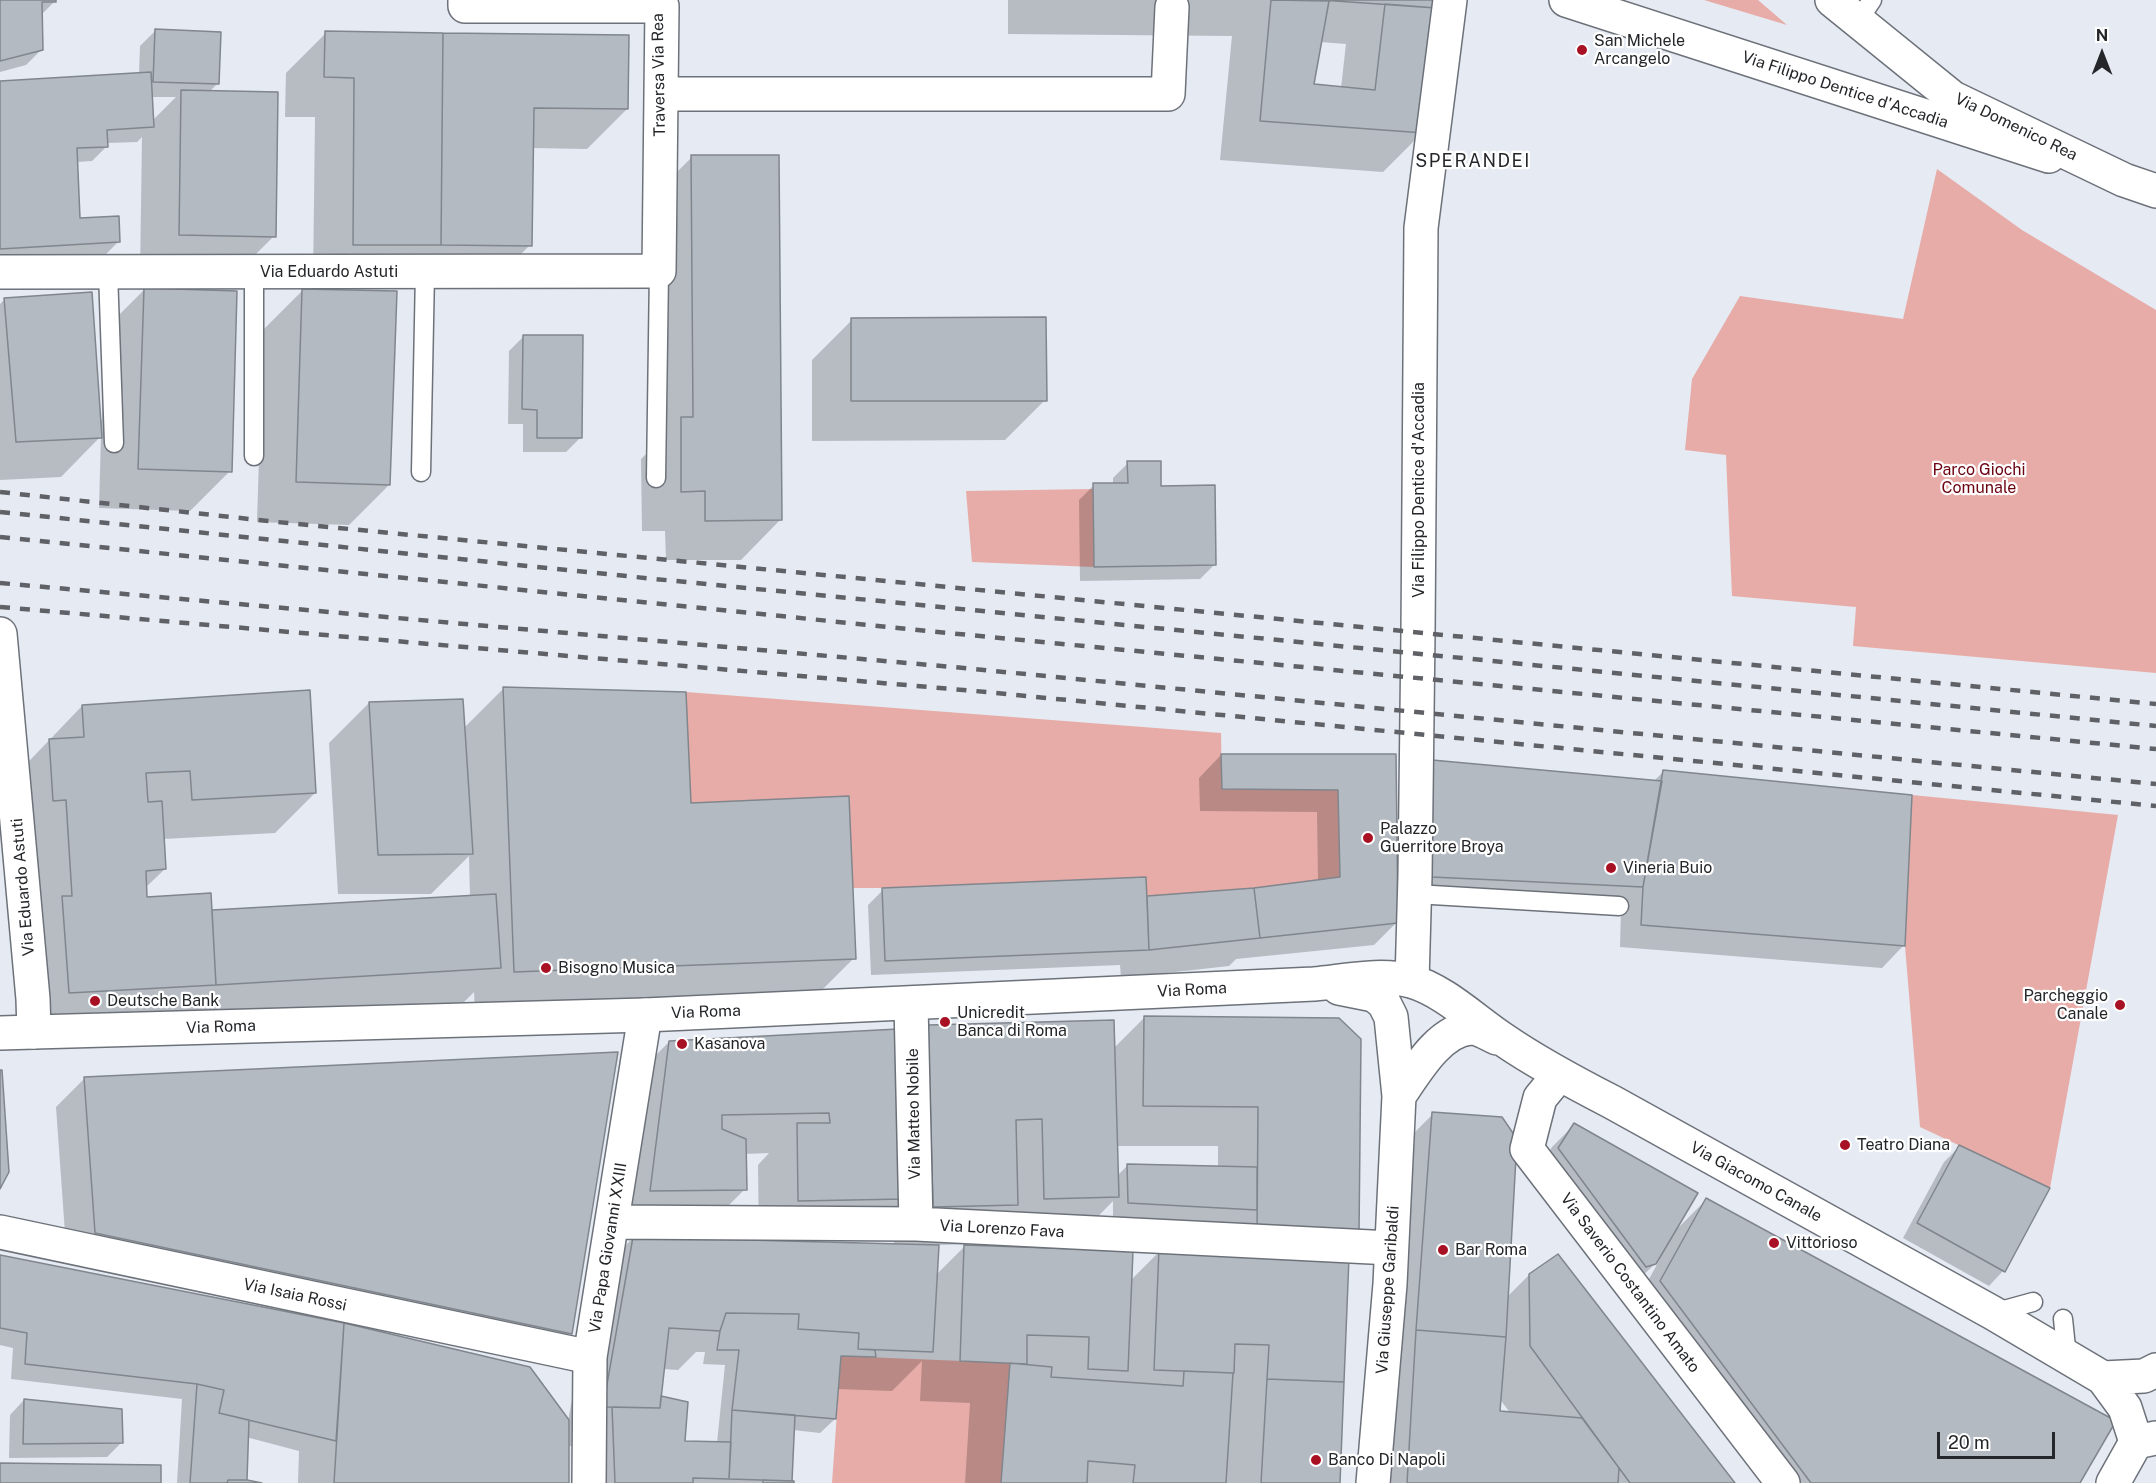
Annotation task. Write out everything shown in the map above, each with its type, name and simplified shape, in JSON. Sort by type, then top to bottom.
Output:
[{"type":"street","name":"Traversa Via Rea","points":[[465,0],[465,6],[662,6],[659,271]]},
{"type":"street","name":"Via Filippo Dentice d'Accadia","points":[[1412,981],[1415,894],[1421,228],[1450,0]]},
{"type":"street","name":"Via Filippo Dentice d'Accadia","points":[[1566,0],[2124,180]]},
{"type":"street","name":"Via Domenico Rea","points":[[1832,0],[1865,10],[1953,98],[2124,180],[2156,190]]},
{"type":"street","points":[[661,94],[1168,94],[1172,7]]},
{"type":"street","name":"Via Eduardo Astuti","points":[[0,272],[659,271]]},
{"type":"street","name":"Via Eduardo Astuti","points":[[0,634],[33,999],[34,1032]]},
{"type":"street","name":"Via Roma","points":[[0,1033],[645,1015],[1314,984],[1386,977],[1412,981]]},
{"type":"street","name":"Via Giacomo Canale","points":[[1412,981],[1436,993],[1559,1075],[1993,1313],[2103,1378],[2146,1440]]},
{"type":"street","name":"Via Giuseppe Garibaldi","points":[[1314,984],[1374,995],[1384,1003],[1391,1017],[1399,1096],[1390,1284],[1373,1483]]},
{"type":"street","name":"Via Matteo Nobile","points":[[911,1004],[916,1224]]},
{"type":"street","name":"Via Papa Giovanni XXIII","points":[[589,1483],[590,1358],[645,1015]]},
{"type":"street","points":[[1399,1096],[1421,1064],[1447,1037],[1472,1028],[1505,1041]]},
{"type":"street","name":"Via Saverio Costantino Amato","points":[[1559,1075],[1540,1098],[1527,1149],[1783,1483]]},
{"type":"street","name":"Via Lorenzo Fava","points":[[612,1222],[916,1224],[1391,1248]]},
{"type":"street","name":"Via Isaia Rossi","points":[[0,1232],[590,1358]]},
{"type":"street","points":[[2103,1378],[2144,1376],[2156,1370]]},
{"type":"street","points":[[2113,1483],[2146,1440]]},
{"type":"lane","points":[[656,478],[659,271]]},
{"type":"lane","points":[[108,272],[114,443]]},
{"type":"lane","points":[[255,272],[255,456]]},
{"type":"lane","points":[[421,472],[425,272]]},
{"type":"lane","points":[[1415,894],[1619,906]]},
{"type":"lane","points":[[1993,1313],[2033,1302]]},
{"type":"lane","points":[[2062,1319],[2067,1357]]},
{"type":"green space","points":[[1704,0],[1758,0],[1787,25]]},
{"type":"green space","name":"Parco Giochi Comunale","points":[[1937,169],[2022,230],[2156,310],[2156,673],[1853,646],[1856,607],[1732,596],[1726,455],[1685,450],[1692,379],[1740,296],[1903,319]]},
{"type":"green space","points":[[1093,489],[1094,567],[972,562],[966,491]]},
{"type":"green space","points":[[686,692],[1221,733],[1222,789],[1338,790],[1340,877],[1254,888],[1147,896],[1146,877],[853,888],[849,797],[691,803]]},
{"type":"green space","points":[[1912,795],[2118,815],[2050,1188],[1920,1127],[1905,946]]},
{"type":"green space","points":[[841,1356],[1010,1363],[1001,1483],[832,1483]]},
{"type":"building","points":[[0,0],[56,0],[56,2],[42,2],[43,50],[0,61]]},
{"type":"building","points":[[1271,0],[1329,1],[1314,84],[1375,90],[1385,4],[1436,8],[1424,133],[1260,121]]},
{"type":"building","points":[[1321,0],[1437,0],[1436,8]]},
{"type":"building","points":[[155,29],[221,32],[219,84],[153,82]]},
{"type":"building","points":[[325,31],[443,33],[441,245],[353,245],[354,78],[324,77]]},
{"type":"building","points":[[443,33],[629,35],[628,109],[534,108],[532,246],[441,245]]},
{"type":"building","points":[[151,72],[154,127],[107,130],[108,147],[77,148],[80,218],[119,216],[120,242],[0,249],[0,81]]},
{"type":"building","points":[[181,90],[278,92],[276,237],[179,235]]},
{"type":"building","points":[[691,155],[779,155],[782,520],[705,521],[705,491],[681,492],[681,417],[693,417]]},
{"type":"building","points":[[144,288],[237,291],[232,472],[138,469]]},
{"type":"building","points":[[302,289],[397,291],[390,485],[296,482]]},
{"type":"building","points":[[92,292],[102,438],[16,442],[4,298]]},
{"type":"building","points":[[1046,317],[1047,401],[851,401],[851,318]]},
{"type":"building","points":[[523,335],[583,335],[582,438],[537,438],[537,410],[522,409]]},
{"type":"building","points":[[1127,461],[1161,461],[1161,486],[1215,485],[1216,565],[1094,567],[1093,483],[1128,483]]},
{"type":"building","points":[[503,687],[686,692],[691,803],[849,796],[856,959],[514,972]]},
{"type":"building","points":[[310,690],[316,793],[192,800],[190,771],[146,773],[148,802],[162,801],[166,869],[146,871],[147,897],[211,893],[216,985],[69,993],[62,896],[72,896],[66,800],[53,801],[49,739],[84,737],[82,705]]},
{"type":"building","points":[[463,699],[473,854],[378,855],[369,702]]},
{"type":"building","name":"Palazzo Guerritore Broya","points":[[1221,754],[1396,754],[1398,923],[1260,938],[1254,888],[1340,877],[1338,790],[1222,789]]},
{"type":"building","points":[[1432,760],[1662,781],[1643,887],[1432,877]]},
{"type":"building","points":[[1663,770],[1912,795],[1905,946],[1641,925],[1643,887]]},
{"type":"building","points":[[1146,877],[1149,950],[885,961],[882,888]]},
{"type":"building","points":[[1254,888],[1260,938],[1149,950],[1147,896]]},
{"type":"building","points":[[496,894],[501,968],[216,985],[212,910]]},
{"type":"building","points":[[1144,1016],[1339,1018],[1361,1039],[1359,1235],[1257,1234],[1258,1107],[1143,1106]]},
{"type":"building","points":[[1114,1020],[1119,1197],[1044,1199],[1042,1119],[1016,1120],[1018,1205],[933,1207],[928,1025]]},
{"type":"building","points":[[898,1029],[904,1199],[798,1201],[797,1123],[830,1123],[829,1113],[722,1115],[722,1129],[746,1139],[747,1190],[650,1191],[669,1041]]},
{"type":"building","points":[[618,1052],[572,1334],[95,1233],[84,1077]]},
{"type":"building","points":[[0,1070],[2,1070],[9,1172],[0,1189]]},
{"type":"building","points":[[1432,1112],[1502,1117],[1517,1139],[1506,1337],[1416,1330]]},
{"type":"building","points":[[1574,1123],[1698,1193],[1656,1264],[1646,1267],[1558,1148]]},
{"type":"building","points":[[1959,1145],[2050,1188],[2005,1272],[1917,1223]]},
{"type":"building","points":[[1127,1164],[1257,1167],[1257,1210],[1128,1203]]},
{"type":"building","points":[[1706,1198],[2116,1421],[2080,1483],[1811,1483],[1660,1281]]},
{"type":"building","points":[[633,1237],[939,1245],[933,1352],[858,1349],[859,1333],[798,1329],[799,1314],[726,1313],[720,1331],[669,1328],[660,1408],[603,1407]]},
{"type":"building","points":[[964,1245],[1133,1251],[1128,1371],[1088,1369],[1089,1337],[1027,1335],[1027,1364],[960,1361]]},
{"type":"building","points":[[1159,1249],[1349,1257],[1344,1382],[1267,1379],[1269,1345],[1235,1344],[1234,1373],[1154,1370]]},
{"type":"building","points":[[1558,1254],[1735,1483],[1630,1483],[1530,1346],[1529,1274]]},
{"type":"building","points":[[0,1255],[344,1323],[336,1441],[219,1413],[224,1390],[197,1384],[25,1364],[27,1333],[0,1328]]},
{"type":"building","points":[[726,1313],[799,1314],[798,1329],[859,1333],[858,1349],[875,1350],[876,1357],[841,1356],[836,1419],[732,1410],[739,1350],[717,1350]]},
{"type":"building","points":[[344,1323],[530,1367],[569,1420],[569,1483],[334,1483]]},
{"type":"building","points":[[1416,1330],[1506,1337],[1500,1411],[1582,1418],[1619,1468],[1618,1483],[1407,1483]]},
{"type":"building","points":[[1010,1363],[1052,1367],[1051,1377],[1183,1386],[1184,1371],[1233,1373],[1226,1483],[1133,1483],[1135,1465],[1088,1461],[1087,1483],[1001,1483]]},
{"type":"building","points":[[1267,1379],[1344,1382],[1340,1483],[1261,1483]]},
{"type":"building","points":[[197,1384],[224,1390],[219,1413],[249,1420],[247,1480],[228,1480],[227,1483],[190,1483]]},
{"type":"building","points":[[661,1396],[688,1402],[685,1441],[731,1442],[729,1479],[693,1478],[693,1483],[615,1483],[612,1407],[660,1408]]},
{"type":"building","points":[[24,1399],[122,1409],[123,1443],[23,1444]]},
{"type":"building","points":[[732,1410],[795,1415],[792,1481],[729,1479]]},
{"type":"building","points":[[0,1463],[161,1465],[161,1483],[0,1483]]},
{"type":"building","points":[[228,1480],[247,1480],[262,1483],[227,1483]]},
{"type":"building","points":[[763,1480],[794,1481],[794,1483],[763,1483]]},
{"type":"railway","points":[[0,492],[277,522],[2156,704]]},
{"type":"railway","points":[[0,512],[655,579],[2156,726]]},
{"type":"railway","points":[[0,537],[938,632],[2156,749]]},
{"type":"railway","points":[[0,583],[953,667],[2156,784]]},
{"type":"railway","points":[[0,607],[975,691],[2156,806]]},
{"type":"place","name":"San Michele Arcangelo","points":[[1582,50]]},
{"type":"place","name":"Palazzo Guerritore Broya","points":[[1368,838]]},
{"type":"place","name":"Vineria Buio","points":[[1611,868]]},
{"type":"place","name":"Bisogno Musica","points":[[546,968]]},
{"type":"place","name":"Deutsche Bank","points":[[95,1001]]},
{"type":"place","name":"Parcheggio Canale","points":[[2120,1005]]},
{"type":"place","name":"Unicredit Banca di Roma","points":[[945,1022]]},
{"type":"place","name":"Kasanova","points":[[682,1044]]},
{"type":"place","name":"Teatro Diana","points":[[1845,1145]]},
{"type":"place","name":"Vittorioso","points":[[1774,1243]]},
{"type":"place","name":"Bar Roma","points":[[1443,1250]]},
{"type":"place","name":"Banco Di Napoli","points":[[1316,1460]]},
{"type":"district","name":"SPERANDEI","points":[[1473,161]]}]
